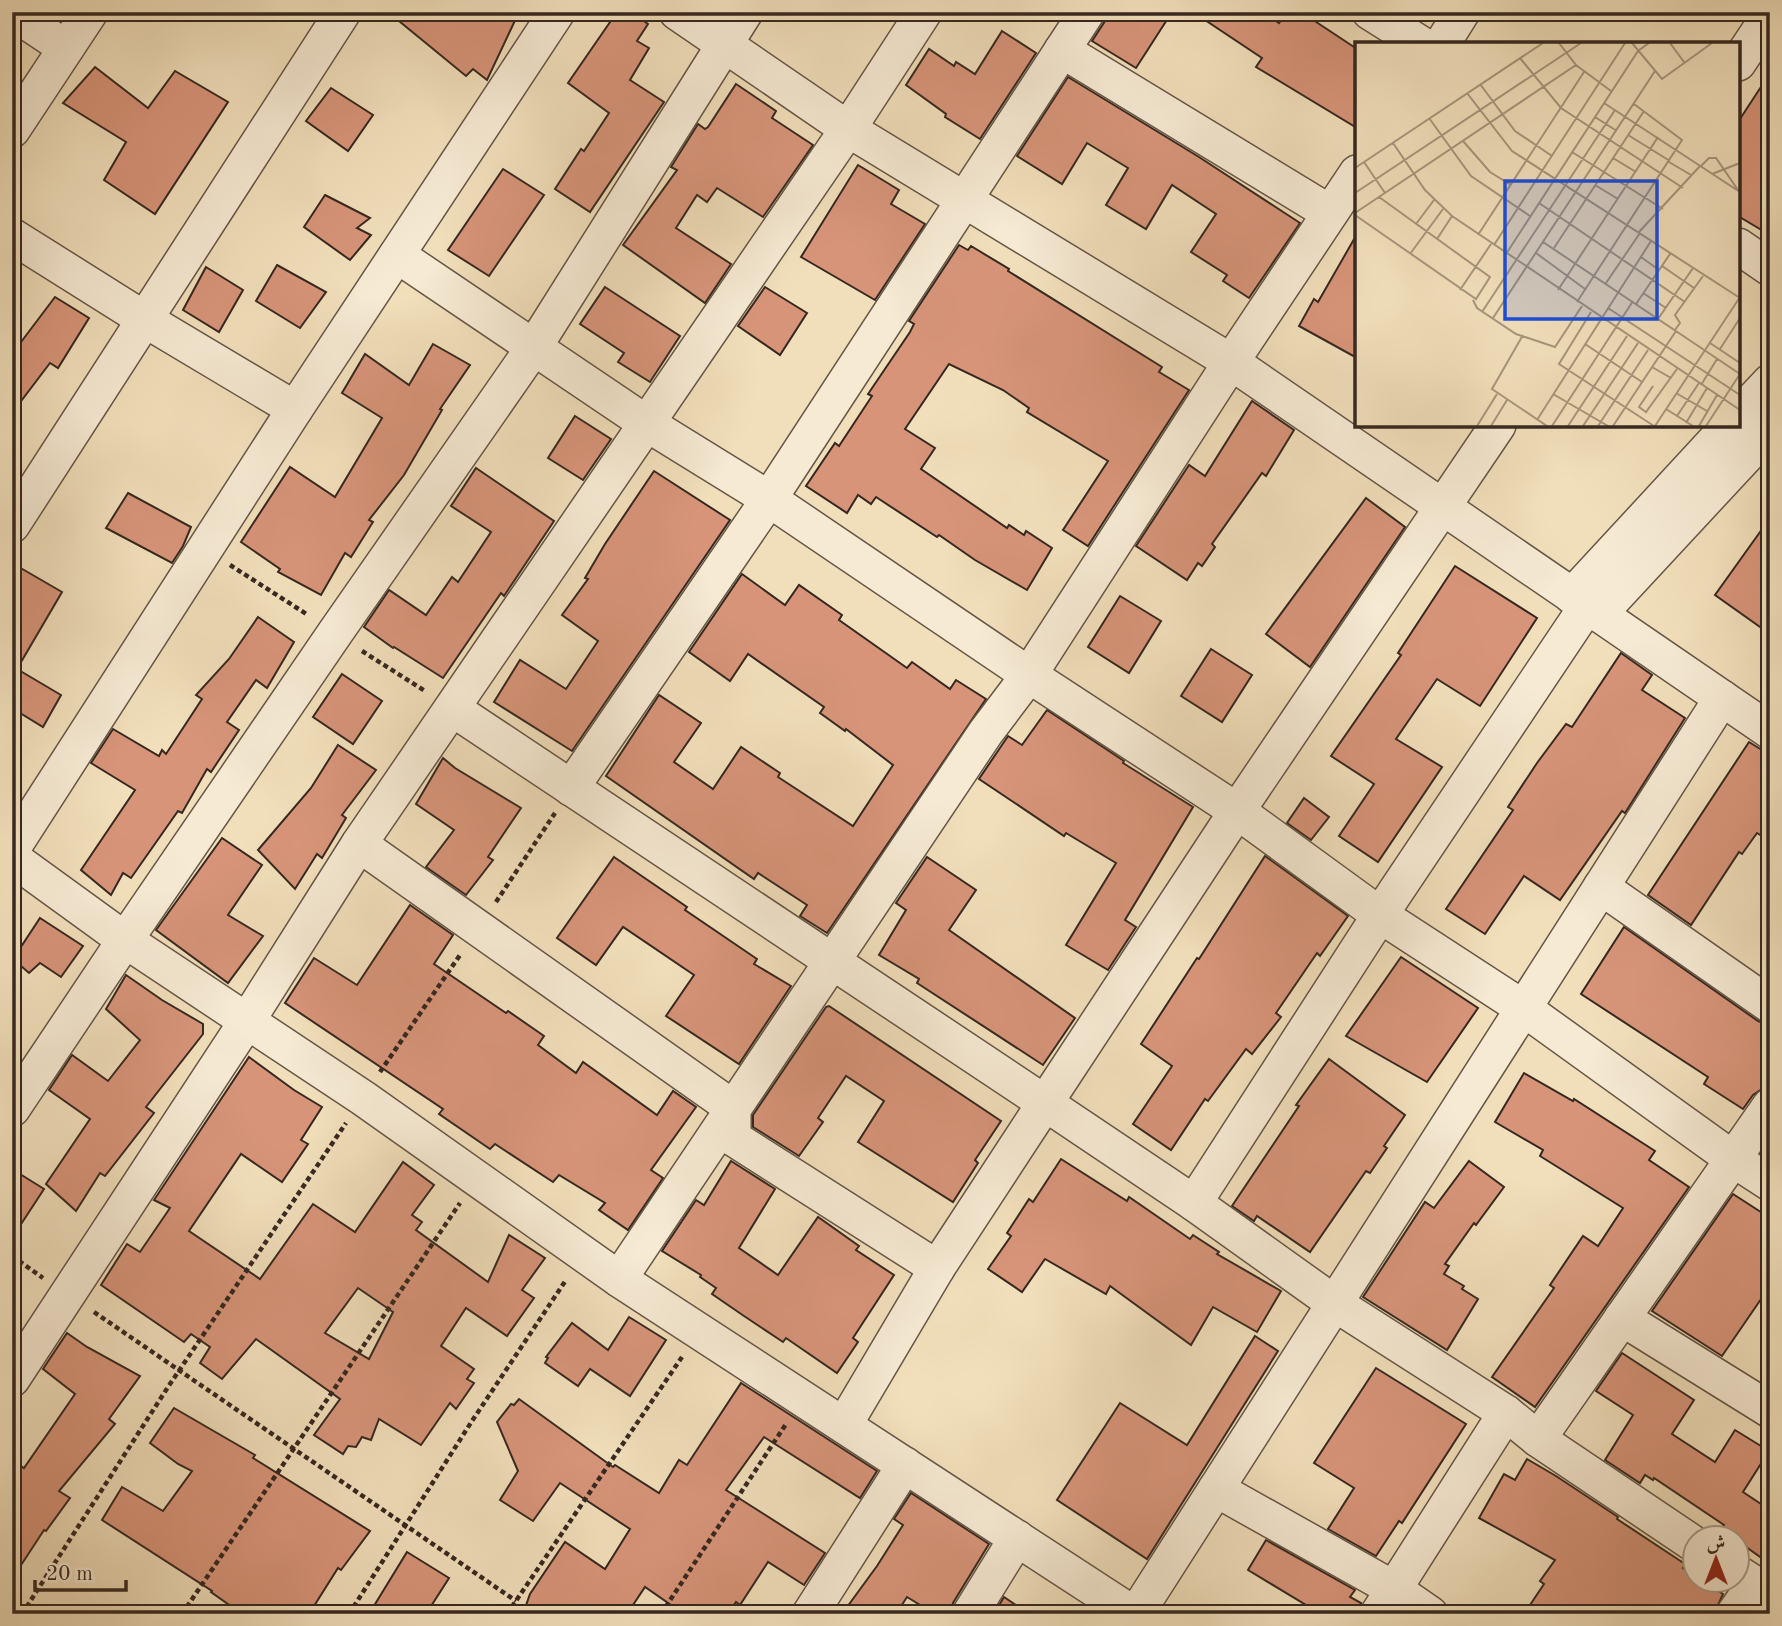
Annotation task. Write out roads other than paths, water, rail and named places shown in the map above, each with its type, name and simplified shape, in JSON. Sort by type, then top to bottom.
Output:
[{"type":"street","points":[[12,12],[66,48]]},
{"type":"street","points":[[12,130],[90,12]]},
{"type":"street","points":[[12,525],[343,12]]},
{"type":"street","points":[[12,849],[295,409],[557,12]]},
{"type":"street","points":[[677,12],[848,129],[1231,362],[1770,731]]},
{"type":"street","points":[[12,1110],[125,940],[534,347],[745,12]]},
{"type":"street","points":[[12,1379],[247,1021],[359,844],[848,129],[924,12]]},
{"type":"street","points":[[571,789],[769,499],[1087,12]]},
{"type":"street","points":[[1370,12],[1418,42]]},
{"type":"street","points":[[1443,42],[1462,12]]},
{"type":"street","points":[[1740,60],[1770,15]]},
{"type":"street","points":[[1062,50],[1330,214]]},
{"type":"street","points":[[619,1279],[986,732],[1029,675],[1355,176]]},
{"type":"street","points":[[12,236],[295,409]]},
{"type":"street","points":[[1740,247],[1770,268]]},
{"type":"street","points":[[397,255],[646,423],[769,499],[1029,675],[1237,811],[1380,915],[1523,1008],[1733,1159],[1770,1182]]},
{"type":"street","points":[[1740,414],[1770,382]]},
{"type":"street","points":[[844,1425],[937,1268],[1045,1102],[1237,811],[1497,427]]},
{"type":"street","points":[[1194,1203],[1380,915],[1586,605],[1728,427]]},
{"type":"street","points":[[1586,605],[1770,430]]},
{"type":"street","points":[[12,858],[125,940],[363,1098],[619,1279],[1134,1614],[1721,698]]},
{"type":"street","points":[[453,709],[1045,1102],[1194,1203],[1334,1303],[1506,1413],[1538,1439],[1680,1534]]},
{"type":"street","points":[[359,844],[733,1108]]},
{"type":"street","points":[[1601,887],[1770,1005]]},
{"type":"street","points":[[1538,1439],[1770,1106]]},
{"type":"street","points":[[733,1108],[733,1138],[937,1268]]},
{"type":"street","points":[[1622,1318],[1770,1410]]},
{"type":"street","points":[[1386,1602],[1506,1413]]},
{"type":"street","points":[[810,1614],[905,1465]]},
{"type":"street","points":[[1216,1489],[1386,1602],[1430,1614]]},
{"type":"street","points":[[970,1614],[1017,1538]]},
{"type":"street","points":[[1734,1614],[1754,1584]]}]
